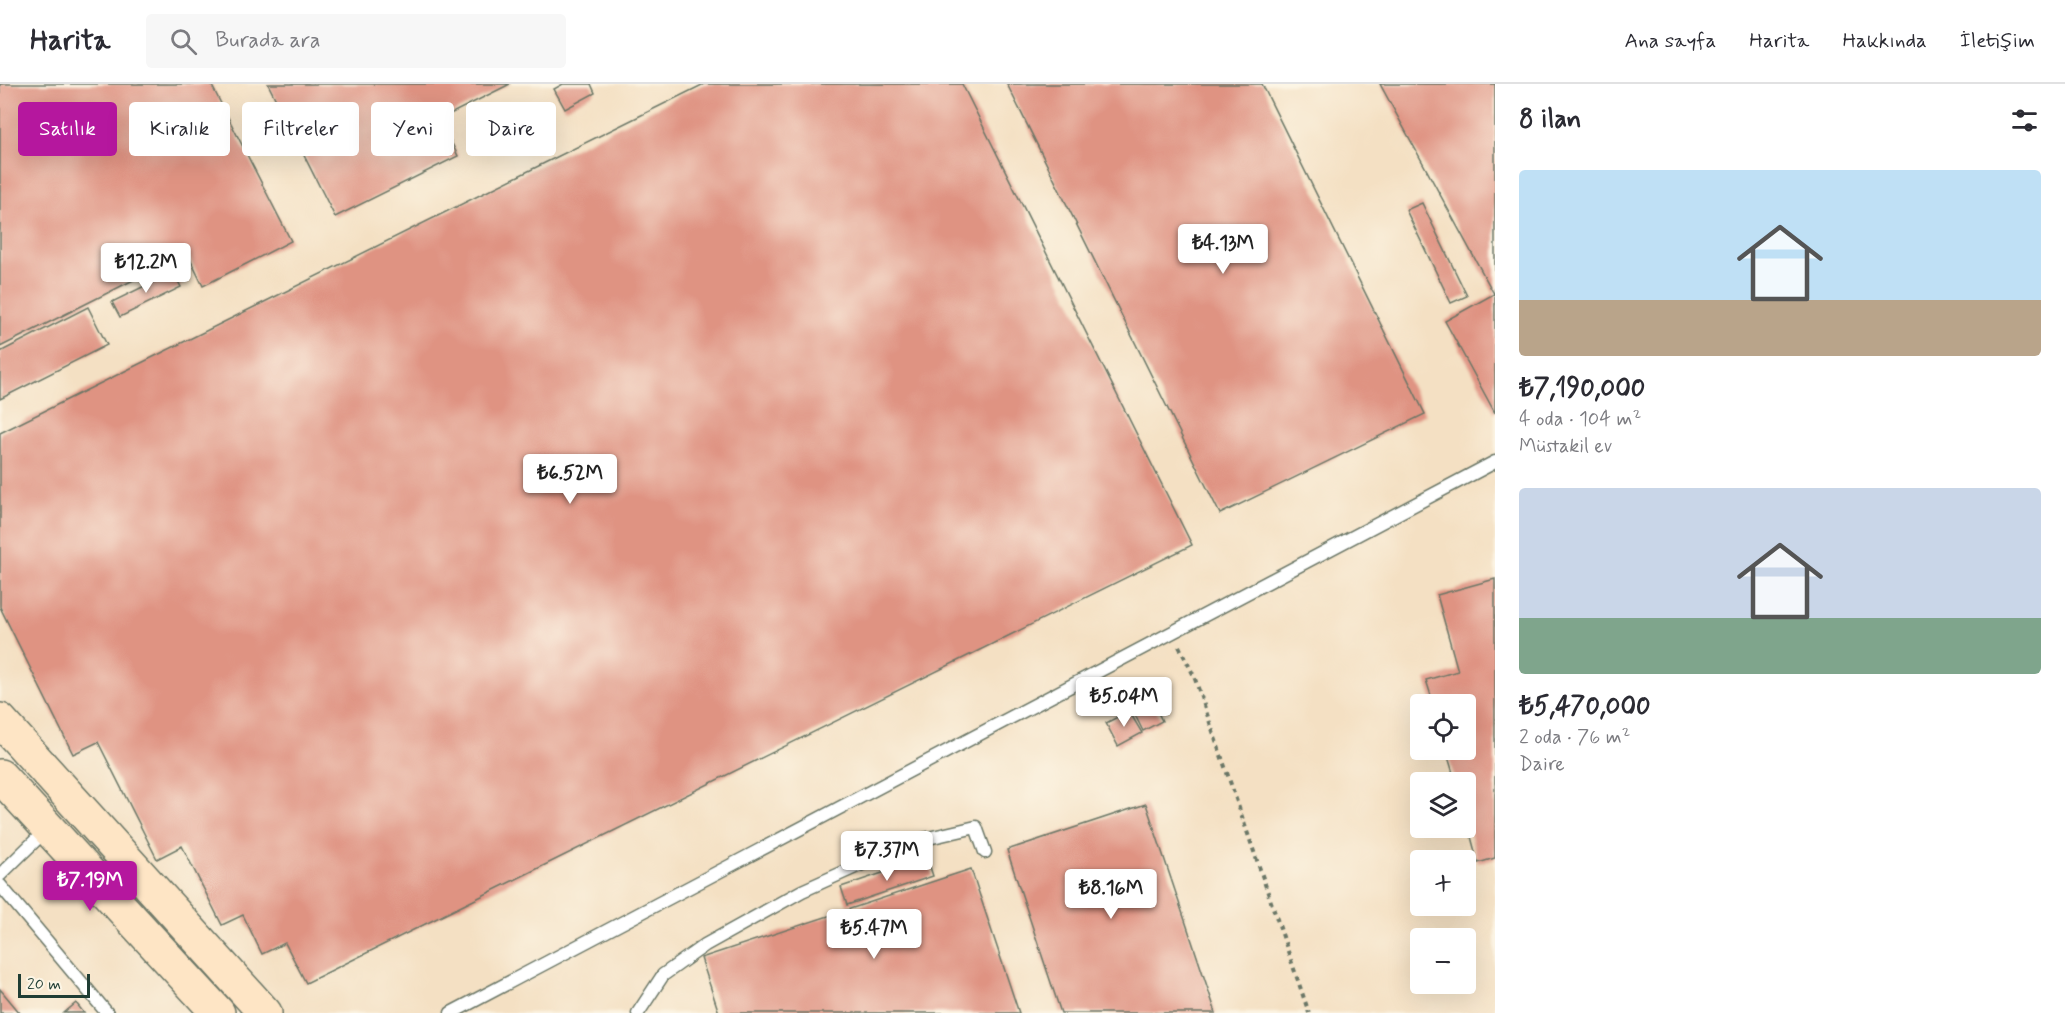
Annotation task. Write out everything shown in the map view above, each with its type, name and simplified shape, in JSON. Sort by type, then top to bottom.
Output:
[{"type":"street","points":[[0,720],[265,1013]]},
{"type":"street","points":[[0,776],[218,1013]]},
{"type":"lane","points":[[451,1013],[1495,462]]},
{"type":"lane","points":[[638,1013],[663,975],[705,945],[802,891],[911,842],[976,827],[984,852]]},
{"type":"lane","points":[[0,875],[48,828]]},
{"type":"lane","points":[[0,885],[107,1013]]},
{"type":"path","points":[[1172,632],[1194,676],[1309,1013]]},
{"type":"building","points":[[0,84],[211,84],[220,102],[129,102],[129,156],[230,156],[230,121],[242,145],[242,156],[248,156],[291,241],[203,286],[187,253],[0,347]]},
{"type":"building","points":[[268,84],[510,84],[474,102],[466,102],[466,106],[454,112],[454,102],[371,102],[371,156],[454,156],[454,148],[458,156],[335,217],[304,156],[359,156],[359,102],[277,102]]},
{"type":"building","points":[[563,84],[591,84],[595,93],[565,109],[554,89]]},
{"type":"building","points":[[704,84],[962,84],[1192,545],[306,983],[285,943],[262,954],[243,915],[222,925],[182,846],[157,859],[98,742],[73,754],[0,607],[0,433]]},
{"type":"building","points":[[1007,84],[1262,84],[1425,414],[1220,514]]},
{"type":"building","points":[[1380,84],[1495,84],[1495,413],[1445,321],[1494,294]]},
{"type":"building","points":[[1422,203],[1467,296],[1451,303],[1406,210]]},
{"type":"building","points":[[173,272],[181,287],[120,317],[112,302]]},
{"type":"building","points":[[88,307],[107,345],[0,399],[0,352]]},
{"type":"building","points":[[1495,579],[1495,858],[1478,863],[1471,838],[1476,838],[1476,772],[1453,772],[1449,760],[1476,760],[1476,694],[1430,694],[1426,680],[1458,671],[1437,595]]},
{"type":"building","points":[[1152,700],[1162,721],[1143,731],[1132,709]]},
{"type":"building","points":[[1129,711],[1142,733],[1118,746],[1106,723]]},
{"type":"building","points":[[1146,804],[1216,1013],[1061,1013],[1007,850]]},
{"type":"building","points":[[927,858],[933,876],[847,905],[841,887]]},
{"type":"building","points":[[971,869],[1019,1013],[719,1013],[701,958]]},
{"type":"building","points":[[0,989],[20,1013],[0,1013]]},
{"type":"building","points":[[76,1003],[84,1013],[64,1013]]}]
